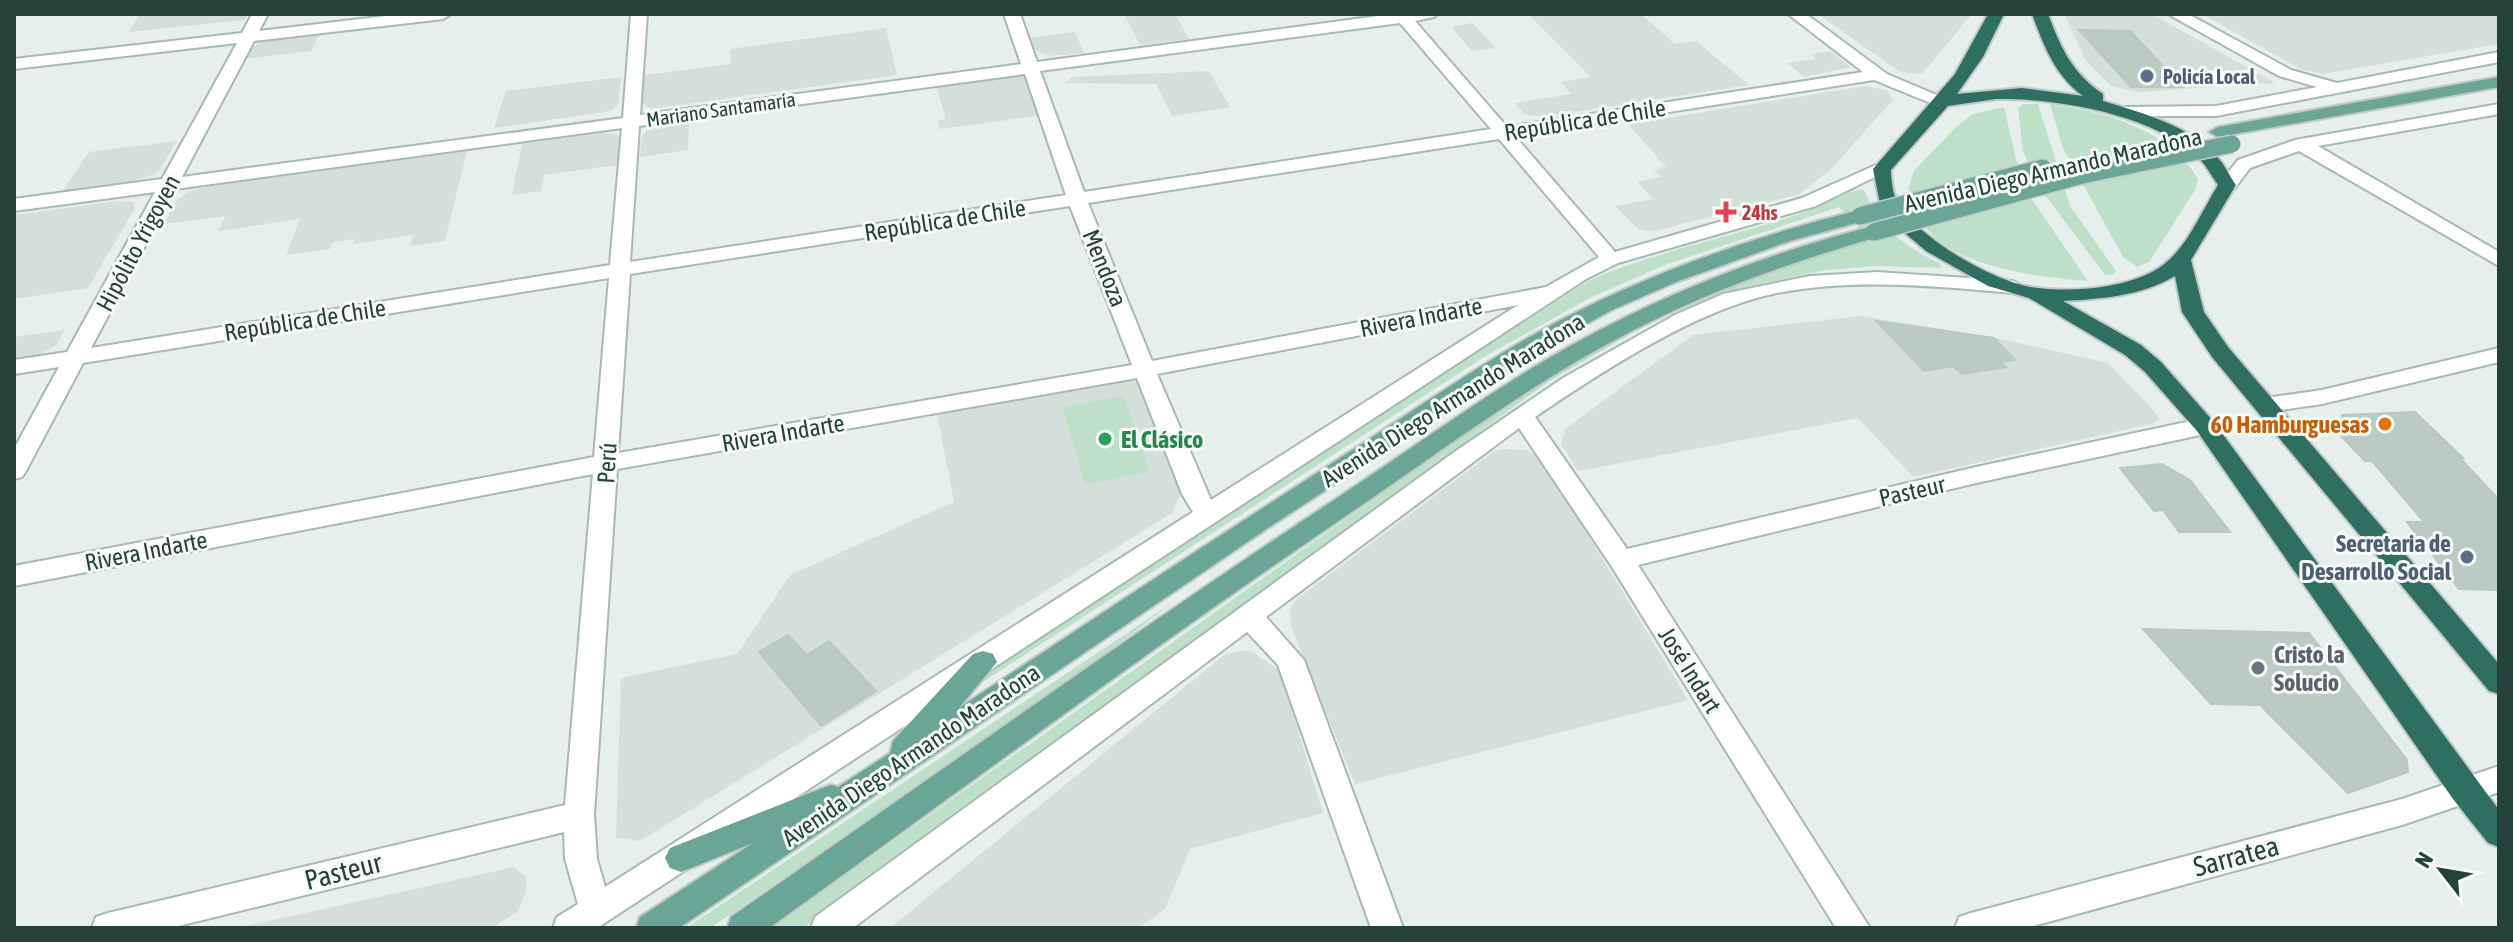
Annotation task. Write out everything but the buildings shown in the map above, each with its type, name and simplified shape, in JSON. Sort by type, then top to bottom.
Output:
[{"type":"highway","points":[[1996,14],[1989,32],[1944,102],[1882,169],[1882,189],[1890,206],[1911,228],[1964,266],[2023,290],[2133,350],[2153,367],[2205,426],[2464,790],[2499,833]]},
{"type":"highway","points":[[2023,290],[2111,291],[2140,285],[2167,272],[2181,259],[2227,185],[2210,160],[2192,144],[2116,109],[2068,77],[2053,51],[2040,14]]},
{"type":"highway","points":[[1944,102],[1994,95],[2043,93],[2116,109]]},
{"type":"highway","points":[[2181,259],[2193,312],[2220,352],[2499,683]]},
{"type":"main road","name":"Avenida Diego Armando Maradona","points":[[652,928],[1265,518],[1539,341],[1603,307],[1669,278],[1783,237],[1867,224],[2082,175],[2225,138],[2499,82]]},
{"type":"main road","name":"Avenida Diego Armando Maradona","points":[[2225,138],[2499,96]]},
{"type":"main road","name":"Avenida Diego Armando Maradona","points":[[743,928],[1261,561],[1551,367],[1621,328],[1694,294],[1867,224]]},
{"type":"main road","points":[[681,858],[877,779],[983,662]]},
{"type":"street","name":"Hipólito Yrigoyen","points":[[14,471],[260,14]]},
{"type":"street","points":[[14,64],[443,14]]},
{"type":"street","name":"Perú","points":[[596,911],[581,859],[579,815],[639,14]]},
{"type":"street","name":"Mendoza","points":[[1012,14],[1077,199],[1194,494],[1209,516]]},
{"type":"street","name":"Mariano Santamaría","points":[[14,205],[1429,14]]},
{"type":"street","points":[[1796,14],[1876,75],[1944,102]]},
{"type":"street","points":[[2176,14],[2301,79],[2348,85]]},
{"type":"street","points":[[1402,16],[1611,259]]},
{"type":"street","name":"Avenida Diego Armando Maradona","points":[[2116,109],[2216,111],[2499,57]]},
{"type":"street","name":"República de Chile","points":[[14,367],[1876,75]]},
{"type":"street","points":[[2227,185],[2244,164],[2301,144],[2499,109]]},
{"type":"street","points":[[2301,144],[2499,260]]},
{"type":"street","name":"Avenida Diego Armando Maradona","points":[[569,928],[1553,292],[1611,259],[1809,202],[1882,169]]},
{"type":"street","name":"Avenida Diego Armando Maradona","points":[[827,928],[1522,415],[1604,362],[1703,309],[1741,295],[1830,278],[1871,277],[2023,290]]},
{"type":"street","name":"Rivera Indarte","points":[[14,576],[607,463],[1147,369],[1553,292]]},
{"type":"street","points":[[2266,405],[2322,397],[2499,355]]},
{"type":"street","name":"José Indart","points":[[1522,415],[1621,560],[1854,928]]},
{"type":"street","name":"Pasteur","points":[[1621,560],[1976,475],[2205,426]]},
{"type":"street","points":[[1248,616],[1290,660],[1387,928]]},
{"type":"street","name":"Sarratea","points":[[1971,928],[2402,812],[2499,779]]},
{"type":"street","name":"Pasteur","points":[[108,928],[579,815]]},
{"type":"shaded area","points":[[140,14],[247,14],[244,20],[128,32]]},
{"type":"shaded area","points":[[1124,14],[1175,14],[1189,39],[1140,45]]},
{"type":"shaded area","points":[[1641,14],[1675,44],[1696,41],[1749,85],[1542,117],[1525,114],[1515,103],[1571,94],[1561,82],[1591,77],[1529,15]]},
{"type":"shaded area","points":[[1818,14],[1972,14],[1922,74],[1900,72]]},
{"type":"shaded area","points":[[2064,14],[2152,14],[2275,83],[2138,92],[2111,86],[2086,61]]},
{"type":"shaded area","points":[[2202,14],[2499,14],[2499,44],[2323,74],[2302,70]]},
{"type":"shaded area","points":[[1472,23],[1496,48],[1472,51],[1453,29],[1454,26]]},
{"type":"shaded area","points":[[886,28],[897,75],[658,108],[642,103],[645,75],[731,64],[730,49]]},
{"type":"shaded area","points":[[1075,32],[1084,53],[1048,56],[1034,49],[1029,38]]},
{"type":"shaded area","points":[[320,33],[311,51],[246,59],[252,48],[262,41]]},
{"type":"shaded area","points":[[1830,51],[1851,67],[1804,77],[1787,63],[1816,59],[1812,54]]},
{"type":"shaded area","points":[[1209,71],[1230,107],[1172,116],[1156,84],[1065,83],[1072,77]]},
{"type":"shaded area","points":[[621,77],[618,104],[611,111],[494,128],[506,91]]},
{"type":"shaded area","points":[[1025,77],[1032,82],[1044,115],[940,129],[938,120],[946,119],[937,87]]},
{"type":"shaded area","points":[[1866,86],[1886,90],[1893,100],[1831,169],[1800,194],[1651,232],[1637,228],[1615,206],[1653,199],[1637,182],[1661,177],[1654,170],[1666,167],[1628,124]]},
{"type":"shaded area","points":[[689,121],[688,150],[640,157],[642,136],[649,129]]},
{"type":"shaded area","points":[[602,133],[616,134],[620,139],[618,165],[544,175],[541,191],[512,195],[522,144]]},
{"type":"shaded area","points":[[176,141],[160,170],[153,175],[126,183],[62,192],[89,152]]},
{"type":"shaded area","points":[[467,151],[445,241],[410,246],[413,235],[353,244],[354,239],[333,242],[330,249],[286,255],[300,219],[218,231],[225,216],[164,224],[177,200],[188,192],[205,187]]},
{"type":"shaded area","points":[[118,201],[133,202],[135,208],[88,288],[14,299],[14,215]]},
{"type":"shaded area","points":[[1860,316],[1991,337],[2108,363],[2159,420],[1913,477],[1858,418],[1578,471],[1561,444],[1565,429],[1693,335]]},
{"type":"shaded area","points":[[64,330],[56,345],[37,356],[14,361],[14,337]]},
{"type":"shaded area","points":[[1124,378],[1139,382],[1143,388],[1181,494],[1172,513],[640,841],[616,838],[621,678],[737,654],[790,575],[954,502],[937,413]]},
{"type":"shaded area","points":[[1526,450],[1542,459],[1688,700],[1355,784],[1292,629],[1290,609],[1297,599],[1493,452]]},
{"type":"shaded area","points":[[1251,651],[1280,671],[1323,813],[1190,849],[1165,909],[1138,928],[890,928],[1224,655]]},
{"type":"shaded area","points":[[514,867],[526,877],[526,892],[517,912],[492,928],[237,928]]},
{"type":"green space","points":[[2023,104],[2038,104],[2070,206],[2116,271],[2114,274],[2105,275],[2045,195],[2023,152],[2018,108]]},
{"type":"green space","points":[[2050,104],[2092,112],[2133,125],[2170,147],[2198,179],[2195,190],[2149,262],[2137,267],[2123,257],[2063,148]]},
{"type":"green space","points":[[2004,107],[2016,159],[2031,198],[2088,281],[2047,277],[1980,262],[1941,243],[1919,215],[1908,190],[1914,171],[1956,127],[1973,114]]},
{"type":"green space","points":[[1864,190],[1884,225],[1942,268],[1878,266],[1825,270],[1718,294],[1654,320],[1548,382],[803,928],[771,928],[1537,383],[1654,318],[1727,288],[1869,239],[1839,207],[1662,266],[1590,298],[1484,357],[955,700],[1002,658],[1065,615],[1588,281],[1666,253],[1796,215]]},
{"type":"green space","name":"El Clásico","points":[[1124,396],[1150,471],[1085,484],[1063,407]]},
{"type":"green space","points":[[1175,601],[1032,709],[710,928],[686,928]]},
{"type":"place","name":"Policía Local","points":[[2147,76]]},
{"type":"place","name":"24hs","points":[[1726,212]]},
{"type":"place","name":"60 Hamburguesas","points":[[2385,424]]},
{"type":"place","name":"El Clásico","points":[[1105,439]]},
{"type":"place","name":"Secretaria de Desarrollo Social","points":[[2467,557]]},
{"type":"place","name":"Cristo la Solucio","points":[[2258,668]]}]
